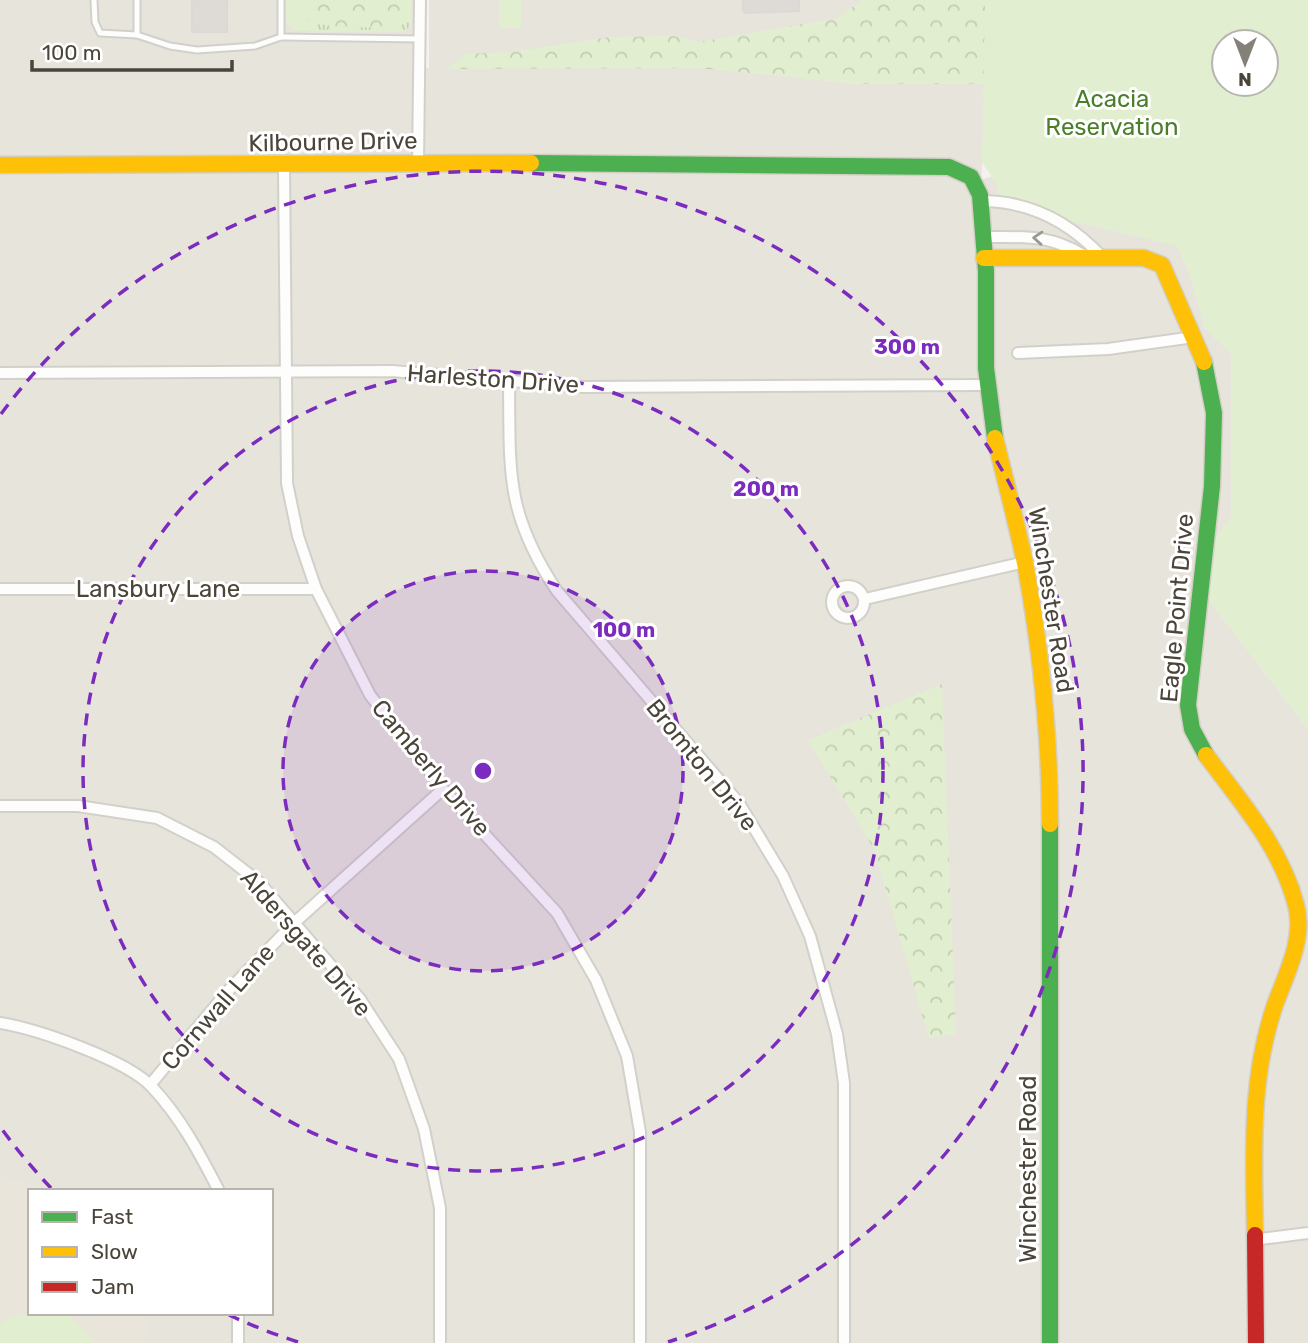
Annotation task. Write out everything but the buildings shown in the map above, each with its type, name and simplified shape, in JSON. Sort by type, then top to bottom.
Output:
[{"type":"street","points":[[418,163],[420,0]]},
{"type":"street","name":"Kilbourne Drive","points":[[0,165],[284,167],[418,163],[666,163]]},
{"type":"street","name":"Winchester Road","points":[[666,163],[958,168],[974,180],[981,201],[985,258],[986,385],[1025,562],[1044,685],[1050,755],[1051,1343]]},
{"type":"street","name":"Camberly Drive","points":[[284,167],[287,483],[298,536],[316,589],[370,695],[443,789],[557,913],[596,980],[627,1056],[640,1132],[640,1343]]},
{"type":"street","points":[[981,201],[1003,201],[1052,215],[1083,236],[1095,258]]},
{"type":"street","name":"Eagle Point Drive","points":[[983,237],[1044,237],[1095,258]]},
{"type":"street","name":"Eagle Point Drive","points":[[985,258],[1144,258],[1162,265],[1207,369],[1214,413],[1212,486],[1188,705],[1192,729],[1199,745],[1276,850],[1297,906],[1299,925],[1293,955],[1265,1033],[1256,1079],[1253,1117],[1256,1343]]},
{"type":"street","points":[[1018,352],[1108,349],[1194,337]]},
{"type":"street","name":"Harleston Drive","points":[[0,373],[392,371],[509,383],[583,387],[986,385]]},
{"type":"street","name":"Bromton Drive","points":[[509,383],[510,480],[519,521],[538,562],[557,591],[739,803],[783,876],[810,936],[837,1034],[844,1083],[844,1343]]},
{"type":"street","points":[[865,599],[1025,562]]},
{"type":"street","name":"Lansbury Lane","points":[[0,589],[316,589]]},
{"type":"street","name":"Cornwall Lane","points":[[150,1085],[227,992],[294,923],[443,789]]},
{"type":"street","name":"Aldersgate Drive","points":[[0,806],[78,806],[157,818],[214,847],[259,882],[360,999],[399,1059],[424,1129],[440,1208],[440,1343]]},
{"type":"street","points":[[0,1023],[90,1050],[150,1085],[192,1138],[218,1189]]},
{"type":"street","points":[[1253,1240],[1308,1233]]},
{"type":"street","points":[[238,1315],[239,1343]]},
{"type":"lane","points":[[94,0],[95,22],[100,33],[137,35],[170,46],[197,50],[255,46],[281,37],[420,39]]},
{"type":"lane","points":[[137,0],[137,35]]},
{"type":"lane","points":[[281,0],[281,37]]},
{"type":"shaded area","points":[[0,0],[413,0],[414,70],[429,68],[429,0],[985,0],[708,68],[861,84],[984,84],[981,201],[994,335],[983,179],[993,176],[1177,245],[1190,275],[1205,328],[1231,353],[1231,518],[1215,539],[1209,600],[1308,729],[1308,1343],[0,1343]]},
{"type":"shaded area","points":[[0,1175],[45,1189],[28,1189],[28,1315],[146,1315],[146,1343],[0,1343]]},
{"type":"green space","points":[[283,0],[411,0],[411,24],[405,31],[397,32],[294,31],[287,23]]},
{"type":"green space","points":[[291,0],[400,0],[401,24],[355,27],[318,24],[303,17]]},
{"type":"green space","points":[[499,0],[521,0],[521,28],[499,28]]},
{"type":"green space","points":[[863,0],[1029,0],[983,135],[983,84],[861,84],[698,68],[447,69],[466,54],[511,52],[610,37],[674,36],[699,42],[837,18]]},
{"type":"green space","name":"Acacia Reservation","points":[[985,0],[1308,0],[1308,729],[1209,600],[1215,539],[1231,518],[1231,353],[1205,328],[1190,275],[1177,246],[1000,204],[996,182],[982,163]]},
{"type":"green space","points":[[942,684],[956,1034],[929,1038],[874,849],[808,740]]},
{"type":"green space","points":[[68,1315],[91,1337],[91,1343],[0,1343],[0,1324],[13,1316]]},
{"type":"traffic: fast","points":[[531,163],[949,167],[971,177],[980,195],[986,271],[986,368],[995,438]]},
{"type":"traffic: fast","points":[[1204,362],[1214,413],[1212,486],[1188,705],[1192,729],[1206,755]]},
{"type":"traffic: fast","points":[[1050,824],[1050,1343]]},
{"type":"traffic: slow","points":[[0,165],[531,163]]},
{"type":"traffic: slow","points":[[984,258],[1144,258],[1162,265],[1204,362]]},
{"type":"traffic: slow","points":[[995,438],[1025,563],[1036,628],[1044,693],[1050,824]]},
{"type":"traffic: slow","points":[[1206,755],[1270,844],[1289,884],[1298,917],[1297,942],[1267,1031],[1257,1088],[1254,1146],[1255,1235]]},
{"type":"traffic: jam","points":[[1255,1235],[1256,1343]]}]
